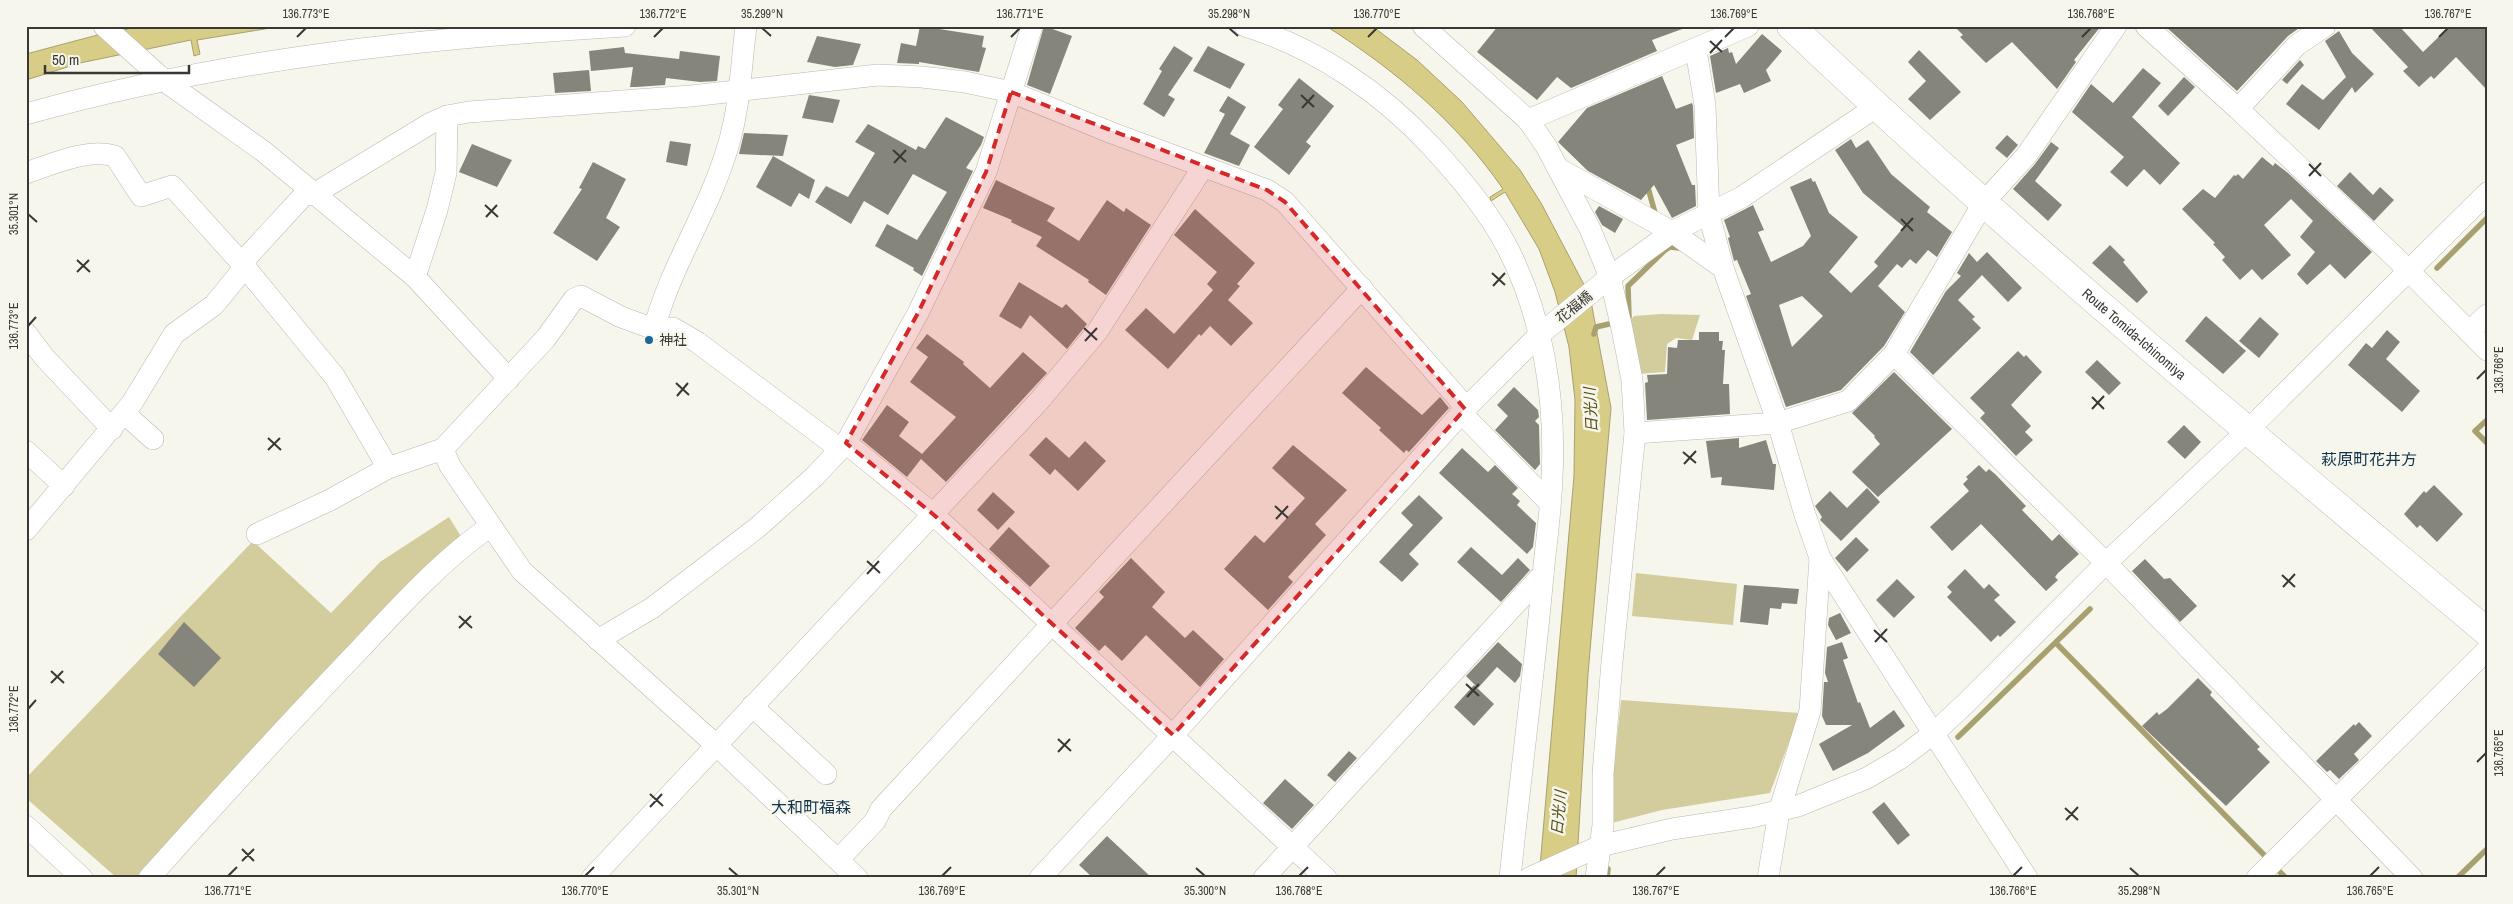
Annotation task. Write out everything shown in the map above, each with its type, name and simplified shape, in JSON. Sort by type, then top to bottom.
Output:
[{"type":"main road","name":"Route Tomida-Ichinomiya","points":[[1791,26],[1876,107],[1984,202],[2248,431],[2487,632]]},
{"type":"street","points":[[104,26],[166,82],[263,151],[415,277],[508,378]]},
{"type":"street","points":[[26,114],[115,90],[166,82],[200,72],[341,50],[495,35],[625,26]]},
{"type":"street","points":[[654,329],[663,297],[708,199],[728,146],[740,91],[746,26]]},
{"type":"street","points":[[598,640],[652,608],[758,527],[843,446],[918,313],[986,172],[1032,26]]},
{"type":"street","points":[[1245,26],[1266,33],[1302,50],[1350,77],[1375,94],[1420,135],[1475,198],[1506,244],[1542,333],[1553,432],[1550,503],[1510,878]]},
{"type":"street","points":[[1423,26],[1528,120],[1561,170],[1590,229],[1607,280],[1632,380],[1635,433],[1612,662],[1600,846],[1596,878]]},
{"type":"street","points":[[1528,120],[1696,50],[1748,26]]},
{"type":"street","points":[[1635,433],[1778,423],[1848,401],[1894,354],[1984,202],[2026,156],[2116,26]]},
{"type":"street","points":[[2238,109],[2297,45],[2325,26]]},
{"type":"street","points":[[2151,28],[2408,270],[2487,350]]},
{"type":"street","points":[[1696,50],[1705,106],[1708,214],[1723,268],[1778,423],[1805,515],[1820,558],[2026,878]]},
{"type":"street","points":[[26,530],[118,421],[154,368],[174,334],[214,306],[245,267],[247,257],[304,195],[314,194],[431,123],[447,116],[740,91],[878,75],[965,82],[1011,92],[1267,190],[1285,202],[1457,396],[1465,409],[1467,419],[1550,503]]},
{"type":"street","name":"花福橋","points":[[1040,878],[1173,735],[1465,409],[1542,333],[1607,280],[1672,232],[1742,197],[1876,107]]},
{"type":"street","points":[[415,277],[446,173],[447,116]]},
{"type":"street","points":[[26,173],[54,163],[103,152],[115,156],[141,196],[172,186],[245,267],[335,376],[388,468]]},
{"type":"street","points":[[592,878],[1039,401],[1097,332],[1203,167]]},
{"type":"street","points":[[1561,170],[1672,232],[1723,268]]},
{"type":"street","points":[[1530,878],[1600,846],[1712,821],[1779,812],[1833,794],[1867,778],[1901,758],[1934,733],[2106,563],[2248,431],[2487,193]]},
{"type":"street","points":[[838,860],[875,821],[881,809],[1362,288]]},
{"type":"street","points":[[258,534],[330,500],[388,468],[443,449],[546,338],[574,299],[581,296],[621,317],[654,329],[674,328],[697,342],[843,446],[934,515],[1326,878]]},
{"type":"street","points":[[2469,332],[2487,315]]},
{"type":"street","points":[[26,333],[44,358],[118,421],[153,439]]},
{"type":"street","points":[[1894,354],[2106,563],[2412,878]]},
{"type":"street","points":[[443,449],[450,466],[522,571],[716,745],[857,878]]},
{"type":"street","points":[[26,451],[64,486]]},
{"type":"street","points":[[149,878],[290,721],[401,606],[476,536],[491,526]]},
{"type":"street","points":[[1768,878],[1779,812],[1810,711],[1820,558]]},
{"type":"street","points":[[1264,878],[1543,574]]},
{"type":"street","points":[[2257,878],[2487,650]]},
{"type":"street","points":[[752,706],[826,774]]},
{"type":"street","points":[[26,826],[82,878]]},
{"type":"highlighted area","points":[[1011,92],[1267,190],[1285,202],[1465,409],[1173,735],[934,515],[846,443],[918,313],[986,172]]},
{"type":"shaded area","points":[[1661,314],[1700,315],[1692,340],[1676,338],[1667,344],[1665,372],[1638,374],[1628,323],[1634,316]]},
{"type":"shaded area","points":[[449,517],[467,546],[148,878],[117,878],[26,798],[26,778],[253,541],[331,613],[380,562]]},
{"type":"shaded area","points":[[1636,573],[1737,584],[1733,625],[1632,616]]},
{"type":"shaded area","points":[[1621,700],[1800,713],[1770,793],[1662,810],[1608,824]]},
{"type":"water","points":[[117,26],[121,26],[123,30],[141,26],[283,26],[197,40],[200,54],[194,56],[191,40],[80,63],[26,80],[26,54],[105,33]]},
{"type":"water","name":"日光川","points":[[1326,26],[1372,26],[1417,60],[1462,102],[1520,170],[1541,203],[1590,296],[1611,408],[1588,674],[1576,878],[1539,878],[1574,476],[1575,400],[1569,347],[1555,292],[1539,249],[1505,192],[1491,201],[1490,197],[1503,189],[1485,164],[1445,119],[1423,98],[1376,60]]},
{"type":"building","points":[[920,26],[984,36],[982,47],[986,48],[979,72],[919,62],[919,64],[897,63],[901,43],[916,46]]},
{"type":"building","points":[[1044,26],[1072,36],[1050,94],[1027,85]]},
{"type":"building","points":[[1498,26],[1684,26],[1685,28],[1652,40],[1657,51],[1571,88],[1557,77],[1537,100],[1477,52]]},
{"type":"building","points":[[1954,26],[2101,26],[2074,60],[2076,62],[2057,89],[2012,42],[1986,63],[1960,37],[1963,35]]},
{"type":"building","points":[[2165,26],[2302,26],[2288,36],[2237,91]]},
{"type":"building","points":[[2369,26],[2399,26],[2423,52],[2450,26],[2487,26],[2487,90],[2456,57],[2434,79],[2431,76],[2419,87],[2403,71],[2408,67]]},
{"type":"building","points":[[2339,31],[2352,53],[2374,74],[2355,93],[2352,87],[2319,130],[2286,104],[2302,84],[2323,100],[2346,77],[2325,41]]},
{"type":"building","points":[[1762,34],[1782,51],[1766,70],[1771,81],[1744,93],[1740,84],[1716,93],[1710,56],[1728,48],[1729,53],[1732,52],[1736,64]]},
{"type":"building","points":[[817,36],[861,44],[853,65],[835,67],[807,62]]},
{"type":"building","points":[[1174,46],[1193,58],[1168,95],[1175,99],[1164,117],[1143,104],[1162,71],[1159,69]]},
{"type":"building","points":[[1208,46],[1245,64],[1230,89],[1193,71]]},
{"type":"building","points":[[624,47],[625,53],[679,59],[680,51],[720,56],[717,81],[700,82],[666,78],[665,85],[630,87],[633,67],[591,71],[589,51]]},
{"type":"building","points":[[1919,50],[1961,92],[1930,120],[1908,99],[1926,81],[1908,62]]},
{"type":"building","points":[[2300,60],[2304,65],[2287,84],[2282,80]]},
{"type":"building","points":[[2143,68],[2161,83],[2132,117],[2180,163],[2160,185],[2144,169],[2127,187],[2110,172],[2124,157],[2072,112],[2091,84],[2113,103]]},
{"type":"building","points":[[589,70],[591,91],[555,93],[553,73]]},
{"type":"building","points":[[1662,76],[1676,109],[1692,103],[1693,106],[1694,138],[1676,145],[1692,185],[1695,185],[1696,206],[1672,218],[1654,185],[1641,200],[1588,171],[1558,142],[1587,108]]},
{"type":"building","points":[[2184,77],[2195,87],[2168,116],[2158,106]]},
{"type":"building","points":[[1299,78],[1334,106],[1306,142],[1311,146],[1289,175],[1254,147],[1283,109],[1278,105]]},
{"type":"building","points":[[809,95],[840,100],[833,123],[802,118]]},
{"type":"building","points":[[1228,96],[1246,107],[1230,134],[1250,145],[1239,166],[1204,153],[1225,114],[1219,111]]},
{"type":"building","points":[[946,117],[984,137],[966,168],[973,171],[922,276],[913,270],[914,268],[875,246],[887,224],[917,240],[947,192],[913,174],[888,215],[864,201],[851,224],[815,202],[826,186],[848,197],[875,153],[855,142],[868,124],[916,150],[918,146],[925,149]]},
{"type":"building","points":[[744,133],[788,135],[783,156],[739,154]]},
{"type":"building","points":[[2007,135],[2018,145],[2007,158],[1995,148]]},
{"type":"building","points":[[1851,139],[1856,148],[1868,140],[1891,174],[1930,207],[1927,212],[1952,232],[1937,257],[1928,250],[1916,264],[1910,259],[1902,268],[1897,264],[1878,286],[1905,312],[1884,346],[1841,390],[1786,407],[1746,296],[1751,294],[1737,260],[1734,261],[1728,238],[1730,237],[1724,220],[1753,205],[1764,230],[1758,232],[1771,262],[1803,246],[1811,236],[1790,187],[1811,178],[1813,182],[1815,181],[1829,213],[1858,237],[1829,272],[1851,293],[1878,266],[1874,262],[1904,227],[1863,193],[1835,150]],"holes":[[[1802,296],[1823,316],[1792,347],[1779,305]]]},
{"type":"building","points":[[670,141],[691,144],[687,166],[666,162]]},
{"type":"building","points":[[2051,142],[2059,148],[2035,181],[2062,205],[2048,221],[2013,189]]},
{"type":"building","points":[[472,144],[512,160],[497,187],[459,172]]},
{"type":"building","points":[[773,156],[815,180],[809,199],[799,193],[791,207],[756,187]]},
{"type":"building","points":[[2262,157],[2273,166],[2275,163],[2288,173],[2372,252],[2345,279],[2330,264],[2307,285],[2297,274],[2315,252],[2300,237],[2313,221],[2291,199],[2264,225],[2291,255],[2262,280],[2252,269],[2240,280],[2222,260],[2225,257],[2213,244],[2215,243],[2182,209],[2203,189],[2215,198],[2234,175],[2238,174],[2243,179]]},
{"type":"building","points":[[593,162],[626,179],[606,218],[620,227],[597,261],[553,233],[582,189],[579,188]]},
{"type":"building","points":[[2350,172],[2373,195],[2380,187],[2394,200],[2374,221],[2337,186]]},
{"type":"building","points":[[996,180],[1055,208],[1047,221],[1079,241],[1107,200],[1124,212],[1126,208],[1151,225],[1106,295],[1088,282],[1089,280],[1036,246],[1042,237],[1011,222],[1012,220],[983,208]]},
{"type":"building","points":[[1599,206],[1623,219],[1615,233],[1602,225],[1595,212]]},
{"type":"building","points":[[1195,209],[1255,263],[1237,284],[1240,286],[1228,300],[1253,323],[1231,346],[1210,326],[1201,336],[1199,334],[1168,369],[1125,330],[1146,308],[1174,334],[1213,290],[1207,284],[1217,272],[1174,235]]},
{"type":"building","points":[[2110,245],[2125,260],[2123,262],[2148,292],[2137,303],[2092,263]]},
{"type":"building","points":[[1987,252],[2022,288],[2008,302],[1982,275],[1958,300],[1975,317],[1972,319],[1981,328],[1933,375],[1910,352],[1946,291],[1961,276],[1957,273],[1969,253],[1977,262]]},
{"type":"building","points":[[1019,282],[1062,308],[1066,304],[1087,324],[1067,349],[1030,315],[1021,329],[999,316]]},
{"type":"building","points":[[2206,316],[2246,351],[2223,374],[2185,341]]},
{"type":"building","points":[[2260,317],[2279,334],[2259,358],[2239,341]]},
{"type":"building","points":[[2387,330],[2400,342],[2386,359],[2420,391],[2402,412],[2348,365],[2366,343],[2372,348]]},
{"type":"building","points":[[1699,332],[1719,332],[1719,341],[1723,341],[1722,350],[1725,350],[1723,384],[1729,384],[1730,414],[1647,420],[1645,383],[1648,382],[1647,375],[1667,374],[1668,347],[1677,348],[1678,340],[1699,340]]},
{"type":"building","points":[[927,334],[964,362],[963,364],[990,388],[1023,352],[1047,373],[946,482],[921,459],[907,477],[862,440],[887,405],[909,422],[899,436],[922,454],[956,417],[910,382],[928,357],[916,348]]},
{"type":"building","points":[[2018,351],[2024,357],[2026,355],[2042,372],[2011,405],[2031,426],[2025,432],[2033,440],[2016,456],[1980,418],[1985,413],[1970,398]]},
{"type":"building","points":[[2097,360],[2121,383],[2109,395],[2085,372]]},
{"type":"building","points":[[1366,367],[1422,415],[1440,397],[1449,408],[1409,452],[1406,450],[1404,453],[1379,430],[1381,428],[1342,393]]},
{"type":"building","points":[[1894,372],[1952,429],[1878,497],[1852,472],[1880,444],[1875,436],[1852,413]]},
{"type":"building","points":[[1514,387],[1538,410],[1539,417],[1535,421],[1539,425],[1540,464],[1535,470],[1495,430],[1508,416],[1497,405]]},
{"type":"building","points":[[2184,425],[2201,442],[2185,459],[2167,442]]},
{"type":"building","points":[[1046,437],[1069,458],[1085,441],[1106,461],[1078,491],[1055,469],[1050,475],[1029,455]]},
{"type":"building","points":[[1739,438],[1739,448],[1766,440],[1773,464],[1776,464],[1774,490],[1721,485],[1722,477],[1711,478],[1706,441]]},
{"type":"building","points":[[1293,445],[1347,490],[1315,524],[1326,535],[1288,577],[1293,582],[1268,610],[1224,569],[1255,535],[1264,543],[1305,498],[1272,468]]},
{"type":"building","points":[[1462,448],[1488,472],[1495,465],[1518,488],[1512,494],[1520,501],[1517,505],[1536,523],[1533,547],[1527,554],[1439,473]]},
{"type":"building","points":[[1979,465],[1986,472],[1989,469],[1995,474],[2026,506],[2022,510],[2052,541],[2059,534],[2079,554],[2058,573],[2055,577],[2058,580],[2046,591],[1981,524],[1952,551],[1930,527],[1969,491],[1963,484],[1968,479],[1966,477]]},
{"type":"building","points":[[2434,485],[2463,514],[2437,542],[2420,525],[2417,528],[2404,514],[2424,491],[2426,493]]},
{"type":"building","points":[[1867,488],[1880,502],[1841,541],[1820,520],[1822,517],[1815,506],[1830,491],[1847,508]]},
{"type":"building","points":[[993,492],[1015,512],[998,530],[977,510]]},
{"type":"building","points":[[1419,495],[1443,518],[1409,554],[1419,564],[1402,582],[1379,562],[1413,525],[1401,513]]},
{"type":"building","points":[[1009,527],[1050,566],[1030,587],[989,549]]},
{"type":"building","points":[[1856,537],[1869,550],[1847,572],[1835,558]]},
{"type":"building","points":[[1471,547],[1502,575],[1518,558],[1530,570],[1501,602],[1457,562]]},
{"type":"building","points":[[1131,558],[1165,592],[1152,607],[1185,638],[1193,630],[1224,659],[1200,687],[1146,635],[1122,661],[1105,645],[1099,651],[1075,628],[1104,597],[1099,592]]},
{"type":"building","points":[[2145,559],[2164,579],[2170,578],[2197,606],[2180,622],[2132,571]]},
{"type":"building","points":[[1965,569],[1984,589],[1989,584],[2000,595],[1994,600],[2016,622],[2000,637],[1998,635],[1991,642],[1947,597],[1952,592],[1947,587]]},
{"type":"building","points":[[1897,579],[1915,597],[1894,618],[1876,600]]},
{"type":"building","points":[[1744,585],[1799,589],[1797,604],[1782,603],[1781,609],[1770,608],[1768,625],[1740,622]]},
{"type":"building","points":[[1840,613],[1851,633],[1836,640],[1828,625],[1829,618]]},
{"type":"building","points":[[184,622],[221,658],[194,687],[158,654]]},
{"type":"building","points":[[1498,642],[1522,664],[1520,676],[1515,683],[1497,667],[1478,688],[1466,676]]},
{"type":"building","points":[[1842,642],[1848,658],[1843,660],[1858,703],[1860,702],[1870,728],[1894,710],[1905,726],[1868,753],[1833,771],[1819,744],[1852,725],[1826,725],[1822,716],[1824,682],[1828,682],[1825,673],[1827,647]]},
{"type":"building","points":[[2198,678],[2212,692],[2210,695],[2260,747],[2257,749],[2270,762],[2226,806],[2142,726],[2157,712],[2159,715],[2167,709]]},
{"type":"building","points":[[1474,685],[1494,704],[1474,726],[1454,707]]},
{"type":"building","points":[[2359,722],[2372,736],[2354,754],[2359,760],[2339,779],[2330,770],[2327,772],[2316,761],[2354,724],[2355,726]]},
{"type":"building","points":[[1349,751],[1357,758],[1335,782],[1327,775]]},
{"type":"building","points":[[1285,779],[1314,805],[1292,829],[1263,803]]},
{"type":"building","points":[[1884,802],[1910,835],[1898,845],[1872,812]]},
{"type":"building","points":[[1107,836],[1152,878],[1093,878],[1079,865]]},
{"type":"waterway","points":[[1647,184],[1655,213]]},
{"type":"waterway","points":[[2437,268],[2487,218]]},
{"type":"waterway","points":[[1629,317],[1628,286],[1664,251],[1670,247],[1679,248]]},
{"type":"waterway","points":[[1594,334],[1596,327],[1609,324]]},
{"type":"waterway","points":[[2487,420],[2475,431],[2487,443]]},
{"type":"waterway","points":[[1958,737],[2090,609]]},
{"type":"waterway","points":[[2056,643],[2268,859]]},
{"type":"waterway","points":[[2457,878],[2487,849]]},
{"type":"waterway","points":[[1607,878],[1608,869]]},
{"type":"waterway","points":[[2277,869],[2286,878]]},
{"type":"place","name":"神社","points":[[649,340]]},
{"type":"district","name":"萩原町花井方","points":[[2369,459]]},
{"type":"district","name":"大和町福森","points":[[811,807]]}]
